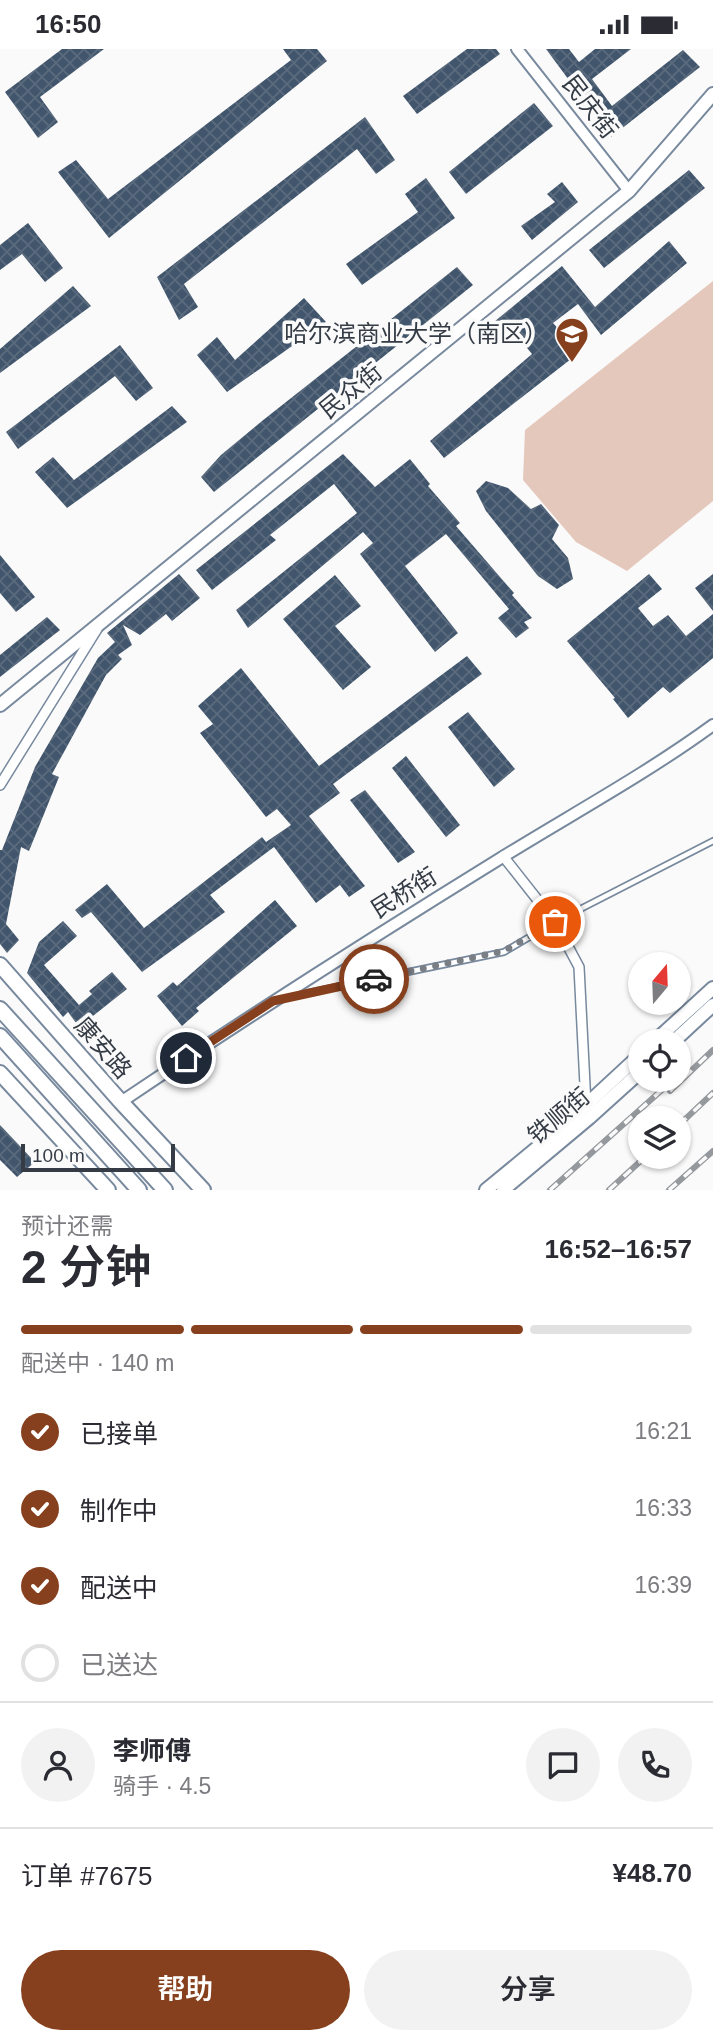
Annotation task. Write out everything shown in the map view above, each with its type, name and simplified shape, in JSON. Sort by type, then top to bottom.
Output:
[{"type":"highway","name":"康安路","points":[[0,965],[203,1190]]},
{"type":"highway","points":[[0,1009],[165,1190]]},
{"type":"highway","points":[[0,1036],[139,1190]]},
{"type":"highway","points":[[0,1073],[108,1190]]},
{"type":"main road","name":"民众街","points":[[0,705],[629,191],[713,94]]},
{"type":"main road","points":[[668,1029],[713,988]]},
{"type":"main road","points":[[687,1029],[713,1005]]},
{"type":"main road","points":[[486,1190],[628,1066]]},
{"type":"main road","name":"铁顺街","points":[[503,1190],[628,1083]]},
{"type":"street","name":"民庆街","points":[[517,49],[629,191]]},
{"type":"street","points":[[0,785],[101,623]]},
{"type":"street","name":"民桥街","points":[[121,1102],[273,1001],[503,856],[635,777],[713,725]]},
{"type":"street","points":[[503,856],[555,922],[579,967],[586,1105]]},
{"type":"lane","points":[[273,1001],[504,951],[713,841]]},
{"type":"shaded area","points":[[713,281],[713,501],[627,571],[576,542],[523,480],[525,430]]},
{"type":"building","points":[[62,49],[104,49],[40,97],[58,122],[38,138],[5,92]]},
{"type":"building","points":[[283,49],[317,49],[327,61],[109,238],[58,172],[76,160],[108,199],[291,60]]},
{"type":"building","points":[[467,49],[496,49],[500,54],[417,114],[403,96]]},
{"type":"building","points":[[546,49],[569,49],[579,62],[595,49],[631,49],[592,79],[612,106],[683,50],[700,67],[611,137]]},
{"type":"building","points":[[534,103],[553,126],[466,194],[449,172]]},
{"type":"building","points":[[365,117],[395,160],[376,174],[357,149],[184,284],[198,307],[179,320],[157,277]]},
{"type":"building","points":[[689,170],[705,188],[604,268],[589,250]]},
{"type":"building","points":[[426,178],[455,218],[362,285],[346,264],[418,212],[405,194]]},
{"type":"building","points":[[562,182],[578,202],[532,240],[521,226],[555,202],[547,194]]},
{"type":"building","points":[[28,223],[63,268],[45,282],[22,254],[0,270],[0,245]]},
{"type":"building","points":[[669,241],[687,263],[601,335],[578,304],[553,323],[580,352],[444,458],[430,441],[532,354],[508,325],[503,330],[494,322],[562,266],[595,307]]},
{"type":"building","points":[[457,267],[473,285],[214,492],[201,477],[221,455]]},
{"type":"building","points":[[73,286],[91,306],[0,373],[0,349]]},
{"type":"building","points":[[304,298],[326,322],[227,392],[197,355],[217,337],[235,360]]},
{"type":"building","points":[[120,345],[153,388],[136,401],[115,376],[18,449],[6,432]]},
{"type":"building","points":[[172,406],[187,422],[67,508],[35,472],[53,457],[74,480]]},
{"type":"building","points":[[343,454],[375,487],[410,459],[430,484],[428,486],[460,523],[456,526],[532,618],[524,622],[529,628],[516,638],[498,618],[509,609],[446,534],[405,566],[458,633],[435,652],[360,554],[373,543],[363,532],[248,628],[236,610],[357,513],[334,484],[270,535],[276,540],[212,590],[196,570]]},
{"type":"building","points":[[486,481],[508,488],[531,509],[541,504],[559,525],[552,539],[568,558],[573,579],[557,589],[538,576],[486,511],[476,491]]},
{"type":"building","points":[[0,555],[35,597],[16,612],[0,593]]},
{"type":"building","points":[[179,574],[200,598],[172,621],[166,614],[140,635],[123,625],[132,645],[118,655],[122,659],[106,675],[52,774],[59,777],[29,851],[21,847],[6,924],[19,940],[7,953],[0,944],[0,850],[35,767],[98,658],[115,642],[107,633]]},
{"type":"building","points":[[649,574],[662,589],[638,608],[653,626],[668,615],[686,636],[713,614],[713,658],[670,693],[663,687],[628,718],[613,699],[615,698],[567,641]]},
{"type":"building","points":[[713,574],[713,611],[695,588]]},
{"type":"building","points":[[335,575],[361,606],[335,626],[371,667],[343,690],[283,619]]},
{"type":"building","points":[[47,617],[60,630],[0,677],[0,655]]},
{"type":"building","points":[[467,656],[482,674],[333,784],[340,793],[309,816],[365,886],[349,897],[340,885],[316,903],[274,847],[210,895],[225,912],[142,972],[91,912],[82,918],[75,910],[107,884],[144,928],[262,837],[266,842],[291,825],[277,809],[266,817],[200,733],[213,724],[198,706],[241,668],[319,766]]},
{"type":"building","points":[[468,712],[515,769],[494,787],[448,727]]},
{"type":"building","points":[[406,756],[460,825],[446,837],[392,768]]},
{"type":"building","points":[[365,790],[415,852],[398,863],[350,800]]},
{"type":"building","points":[[275,900],[297,926],[196,1008],[199,1011],[182,1026],[157,996],[173,982],[177,986]]},
{"type":"building","points":[[63,921],[77,936],[44,965],[79,1005],[92,994],[89,991],[112,972],[127,989],[79,1027],[68,1012],[63,1017],[27,973],[39,942]]},
{"type":"building","points":[[0,1125],[35,1162],[17,1177],[0,1160]]},
{"type":"railway","points":[[691,1071],[713,1050]]},
{"type":"railway","points":[[550,1190],[660,1092]]},
{"type":"railway","points":[[691,1114],[713,1093]]},
{"type":"railway","points":[[669,1190],[713,1151]]},
{"type":"railway","points":[[609,1190],[632,1169]]},
{"type":"way so far","points":[[374,979],[504,951],[555,922]]},
{"type":"place","name":"哈尔滨商业大学（南区）","points":[[572,364]]},
{"type":"route","points":[[186,1058],[273,1001],[374,979]]}]
